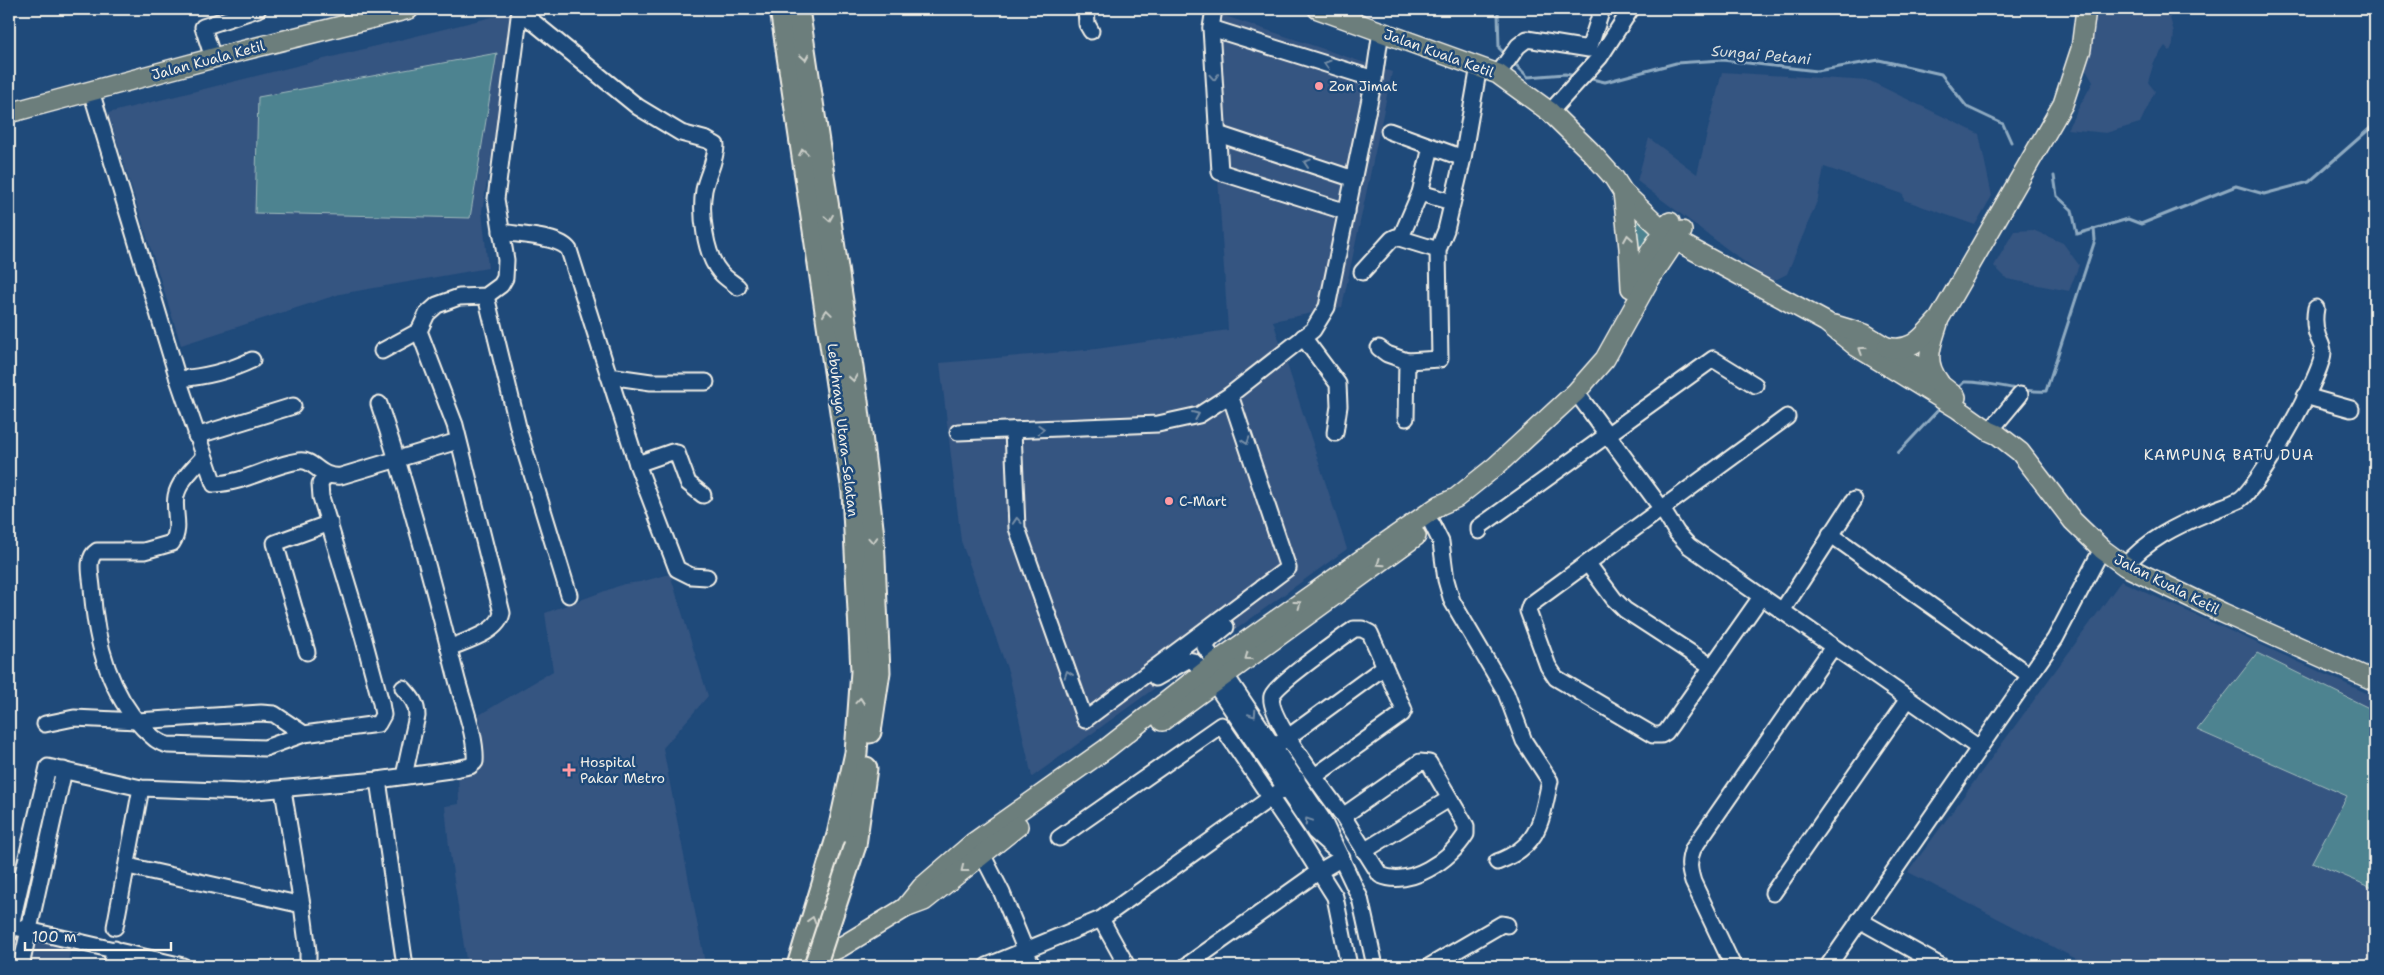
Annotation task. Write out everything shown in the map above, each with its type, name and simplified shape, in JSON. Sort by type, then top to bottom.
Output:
[{"type":"highway","name":"Lebuhraya Utara–Selatan","points":[[781,9],[853,492],[862,671],[847,840],[799,966]]},
{"type":"highway","name":"Lebuhraya Utara–Selatan","points":[[798,9],[857,402],[873,536],[879,672],[847,840],[815,966]]},
{"type":"main road","name":"Jalan Kuala Ketil","points":[[9,113],[213,58],[357,15],[409,9]]},
{"type":"main road","name":"Jalan Kuala Ketil","points":[[1318,9],[1479,66],[1501,68],[1550,112],[1618,185],[1620,180],[1673,231],[1731,271],[1826,322],[1857,346],[1909,370],[1942,390],[1989,431],[1996,430],[2020,452],[2073,521],[2102,550],[2125,566],[2223,613],[2375,681]]},
{"type":"main road","points":[[1909,370],[2064,104],[2081,49],[2086,9]]},
{"type":"main road","points":[[1618,185],[1629,248],[1631,304]]},
{"type":"main road","points":[[1624,325],[1638,277],[1650,252],[1673,231]]},
{"type":"main road","points":[[799,966],[841,947],[905,908],[924,901],[1215,673],[1393,538],[1440,505],[1456,498],[1496,466],[1576,392],[1605,359],[1648,282],[1673,231]]},
{"type":"main road","name":"Jalan Kuala Ketil","points":[[1826,322],[1865,334],[1887,347],[1909,370]]},
{"type":"main road","points":[[1887,347],[1899,350],[1928,338]]},
{"type":"main road","points":[[1928,338],[1929,366],[1942,390]]},
{"type":"main road","points":[[905,908],[922,887],[973,844],[1215,673],[1432,524],[1449,511],[1456,498]]},
{"type":"street","points":[[213,58],[203,27],[258,9]]},
{"type":"street","points":[[1086,9],[1087,24],[1091,31]]},
{"type":"street","points":[[1214,9],[1211,28],[1220,172],[1347,212]]},
{"type":"street","points":[[1595,56],[1602,9]]},
{"type":"street","points":[[1550,112],[1576,84],[1631,9]]},
{"type":"street","points":[[382,351],[419,331],[427,314],[437,305],[459,297],[486,296],[501,285],[505,278],[506,260],[496,200],[520,10]]},
{"type":"street","points":[[520,10],[638,107],[681,134],[707,140],[716,145],[716,152],[704,190],[705,234],[710,256],[720,273],[738,287]]},
{"type":"street","points":[[1211,28],[1374,79]]},
{"type":"street","points":[[958,432],[1158,424],[1199,415],[1230,395],[1313,330],[1327,308],[1374,79],[1381,31]]},
{"type":"street","points":[[1501,68],[1518,46],[1527,39],[1595,56]]},
{"type":"street","points":[[1379,348],[1387,354],[1404,358],[1408,361],[1440,360],[1438,250],[1463,158],[1479,66]]},
{"type":"street","points":[[91,91],[178,379],[203,457],[214,484],[238,482],[298,461],[309,462],[326,475],[341,476],[458,441]]},
{"type":"street","points":[[1389,130],[1463,158]]},
{"type":"street","points":[[1218,134],[1354,178]]},
{"type":"street","points":[[1401,237],[1420,193],[1431,147]]},
{"type":"street","points":[[1420,193],[1452,202]]},
{"type":"street","points":[[502,232],[554,240],[567,246],[637,464],[677,569],[691,576],[707,577]]},
{"type":"street","points":[[1362,272],[1392,239],[1401,237],[1438,250]]},
{"type":"street","points":[[486,296],[520,435],[569,595]]},
{"type":"street","points":[[2125,566],[2138,551],[2155,539],[2197,517],[2240,499],[2252,487],[2292,423],[2317,375],[2324,350],[2314,324],[2316,308]]},
{"type":"street","points":[[419,331],[450,410],[502,613],[501,619],[487,630],[449,648]]},
{"type":"street","points":[[1304,337],[1338,384],[1339,406],[1335,433]]},
{"type":"street","points":[[1479,531],[1479,527],[1714,359],[1755,385]]},
{"type":"street","points":[[178,379],[213,376],[233,370],[252,360]]},
{"type":"street","points":[[1406,418],[1408,361]]},
{"type":"street","points":[[609,376],[651,382],[706,382]]},
{"type":"street","points":[[1576,392],[1662,509],[1677,533],[1689,546],[1978,748]]},
{"type":"street","points":[[1012,430],[1019,534],[1085,720],[1288,568],[1230,395]]},
{"type":"street","points":[[1996,430],[2020,396]]},
{"type":"street","points":[[2305,396],[2352,409]]},
{"type":"street","points":[[183,966],[28,930],[10,930],[48,767],[141,788],[244,792],[284,790],[378,780],[470,766],[475,762],[472,735],[449,648],[398,459],[379,404]]},
{"type":"street","points":[[196,436],[293,406]]},
{"type":"street","points":[[1760,597],[1666,732],[1661,735],[1654,735],[1556,678],[1548,666],[1528,611],[1530,606],[1787,417]]},
{"type":"street","points":[[637,464],[672,452],[677,453],[688,483],[703,495]]},
{"type":"street","points":[[203,457],[178,490],[176,498],[177,532],[172,543],[144,551],[98,551],[91,558],[94,613],[100,647],[115,687],[137,721],[156,741],[168,745],[265,748],[304,734],[378,724],[383,715],[366,646],[319,490],[320,484],[326,475]]},
{"type":"street","points":[[1782,611],[1830,534],[1854,500]]},
{"type":"street","points":[[307,652],[275,543],[276,541],[330,524]]},
{"type":"street","points":[[1432,524],[1441,542],[1446,580],[1452,602],[1506,693],[1524,741],[1550,781],[1541,820],[1532,837],[1526,846],[1515,855],[1497,862]]},
{"type":"street","points":[[1830,534],[2030,675]]},
{"type":"street","points":[[1828,966],[2055,639],[2102,550]]},
{"type":"street","points":[[1588,564],[1614,599],[1625,610],[1711,666]]},
{"type":"street","points":[[1260,589],[1250,607],[1207,643],[1207,651],[1215,673],[1291,784],[1323,820],[1360,898],[1374,966]]},
{"type":"street","points":[[1315,776],[1404,712],[1405,708],[1384,667],[1370,633],[1362,629],[1354,629],[1282,682],[1272,695],[1271,704],[1288,738],[1343,816],[1380,875],[1388,879],[1406,879],[1421,873],[1447,855],[1466,834],[1466,826],[1432,766],[1423,761],[1343,816]]},
{"type":"street","points":[[1734,966],[1693,882],[1689,871],[1689,859],[1693,849],[1833,647]]},
{"type":"street","points":[[1102,708],[1116,705],[1184,660],[1193,661],[1215,673],[1275,747],[1291,784]]},
{"type":"street","points":[[1275,747],[1384,667]]},
{"type":"street","points":[[403,688],[417,707],[417,716],[404,776]]},
{"type":"street","points":[[1773,893],[1908,700]]},
{"type":"street","points":[[45,724],[74,718],[91,717],[137,721],[268,713],[274,714],[304,734]]},
{"type":"street","points":[[1059,838],[1221,725],[1335,897],[1346,965]]},
{"type":"street","points":[[21,966],[64,770]]},
{"type":"street","points":[[378,780],[405,966]]},
{"type":"street","points":[[987,966],[1101,919],[1291,784]]},
{"type":"street","points":[[116,927],[141,788]]},
{"type":"street","points":[[284,790],[302,905],[308,966]]},
{"type":"street","points":[[1364,851],[1449,799]]},
{"type":"street","points":[[982,854],[1002,892],[1032,966]]},
{"type":"street","points":[[1186,966],[1318,872],[1339,854]]},
{"type":"street","points":[[128,866],[302,905]]},
{"type":"street","points":[[1101,919],[1127,966]]},
{"type":"street","points":[[1859,920],[1941,966]]},
{"type":"street","points":[[1430,966],[1502,924],[1507,925]]},
{"type":"street","points":[[111,966],[115,949]]},
{"type":"shaded area","points":[[2095,9],[2173,9],[2170,18],[2174,32],[2173,44],[2170,51],[2165,46],[2154,62],[2148,82],[2155,91],[2140,123],[2106,133],[2067,129],[2093,82],[2081,62],[2095,32]]},
{"type":"shaded area","points":[[1207,10],[1392,72],[1342,307],[1273,321],[1347,549],[1032,777],[1009,674],[961,541],[940,363],[1096,349],[1228,330]]},
{"type":"shaded area","points":[[516,11],[482,211],[488,268],[340,294],[181,345],[108,113]]},
{"type":"shaded area","points":[[1722,72],[1870,81],[1979,134],[1992,196],[1975,225],[1904,200],[1903,194],[1824,167],[1818,199],[1787,274],[1771,282],[1637,181],[1649,138],[1697,174]]},
{"type":"shaded area","points":[[2033,230],[2063,243],[2079,265],[2069,291],[2007,279],[1994,266],[2014,231]]},
{"type":"shaded area","name":"Hospital Pakar Metro","points":[[670,574],[708,696],[663,748],[705,963],[699,966],[467,966],[449,847],[445,806],[459,804],[458,771],[478,770],[484,762],[479,715],[553,671],[545,613],[624,584]]},
{"type":"shaded area","points":[[2121,581],[2375,697],[2375,966],[2090,966],[1908,872]]},
{"type":"shaded area","points":[[15,919],[74,933],[67,966],[9,966],[9,942]]},
{"type":"green space","points":[[497,53],[470,218],[255,213],[258,97]]},
{"type":"green space","points":[[1628,206],[1654,231],[1640,254],[1634,248]]},
{"type":"green space","points":[[2257,653],[2375,711],[2375,889],[2312,862],[2347,796],[2197,730]]},
{"type":"waterway","name":"Sungai Petani","points":[[1501,9],[1498,13],[1499,48],[1505,54]]},
{"type":"waterway","name":"Sungai Petani","points":[[1587,78],[1605,82],[1676,63],[1722,60],[1817,71],[1879,60],[1941,74],[1967,107],[2003,124],[2011,142]]},
{"type":"waterway","name":"Sungai Petani","points":[[1512,61],[1528,77],[1565,74],[1576,76]]},
{"type":"waterway","name":"Sungai Petani","points":[[2054,176],[2057,196],[2072,210],[2077,234],[2128,219],[2141,224],[2236,186],[2264,194],[2309,182],[2375,124]]},
{"type":"waterway","points":[[1956,390],[1964,382],[1974,382],[2046,391],[2095,240],[2094,229]]},
{"type":"waterway","points":[[1898,453],[1942,406]]},
{"type":"place","name":"Zon Jimat","points":[[1319,86]]},
{"type":"place","name":"C-Mart","points":[[1169,501]]},
{"type":"place","name":"Hospital Pakar Metro","points":[[569,770]]},
{"type":"district","name":"KAMPUNG BATU DUA","points":[[2229,455]]}]
